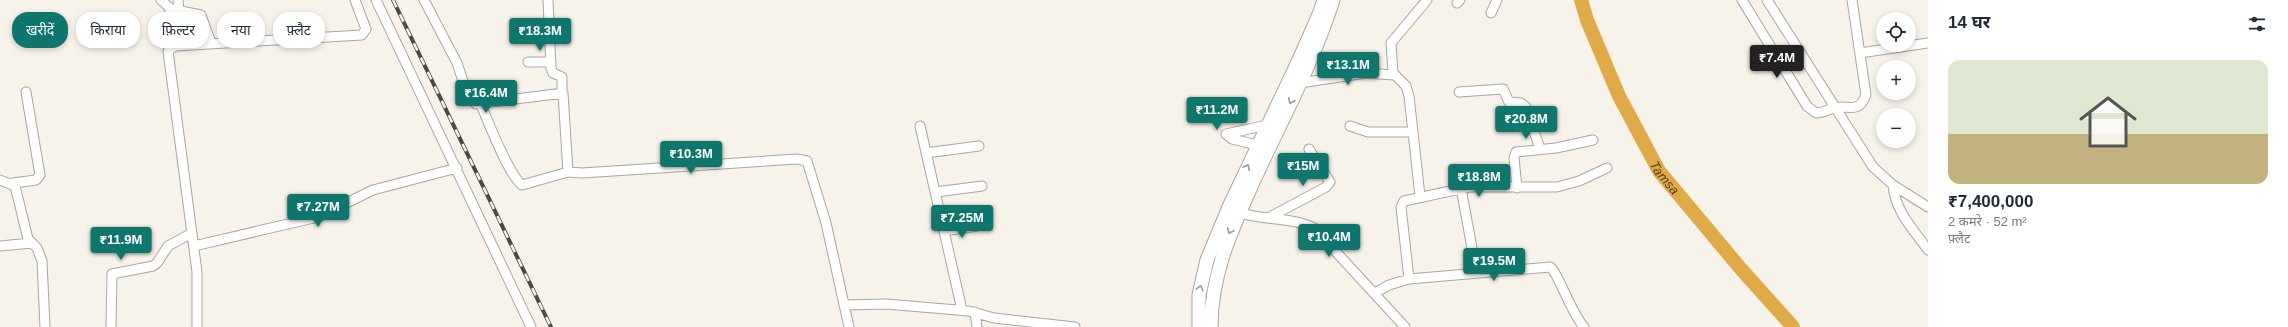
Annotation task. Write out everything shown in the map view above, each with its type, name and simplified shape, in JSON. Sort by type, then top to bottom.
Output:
[{"type":"highway","points":[[1211,327],[1211,306],[1216,276],[1233,211],[1257,144],[1298,62],[1324,0]]},
{"type":"highway","points":[[1199,327],[1199,295],[1207,260],[1300,83],[1317,44],[1333,0]]},
{"type":"street","points":[[161,0],[175,10],[201,15],[211,43]]},
{"type":"street","points":[[178,0],[175,10],[166,22],[170,49],[168,57],[194,246],[198,291],[197,327]]},
{"type":"street","points":[[170,49],[175,46],[211,43],[362,35],[366,29],[355,0]]},
{"type":"street","points":[[376,0],[532,327]]},
{"type":"street","points":[[424,0],[457,64],[465,88],[472,100],[481,104],[562,92]]},
{"type":"street","points":[[548,0],[551,62],[553,73],[562,77],[568,172]]},
{"type":"street","points":[[1420,196],[1407,89],[1394,75],[1391,43],[1427,0]]},
{"type":"street","points":[[1491,12],[1497,0]]},
{"type":"street","points":[[1742,0],[1808,106],[1816,113],[1824,113],[1835,107],[1849,109],[1864,102],[1866,95],[1852,0]]},
{"type":"street","points":[[1767,0],[1873,168],[1894,185],[1928,207]]},
{"type":"street","points":[[1860,53],[1928,43]]},
{"type":"street","points":[[528,62],[551,62]]},
{"type":"street","points":[[1300,83],[1366,73],[1394,75]]},
{"type":"street","points":[[1459,92],[1503,89],[1509,102],[1521,102],[1526,107],[1540,149]]},
{"type":"street","points":[[0,180],[13,183],[38,179],[40,175],[26,92]]},
{"type":"street","points":[[481,104],[519,182],[526,185],[568,172],[582,173],[797,159],[807,161],[826,223],[849,327]]},
{"type":"street","points":[[1257,144],[1232,139],[1226,134],[1267,125]]},
{"type":"street","points":[[920,126],[962,310]]},
{"type":"street","points":[[1350,126],[1368,132],[1412,132]]},
{"type":"street","points":[[1517,188],[1515,154],[1520,151],[1593,140]]},
{"type":"street","points":[[926,153],[979,146]]},
{"type":"street","points":[[1268,218],[1326,187],[1330,182],[1309,149]]},
{"type":"street","points":[[194,246],[318,217],[373,190],[432,176],[457,168]]},
{"type":"street","points":[[1409,279],[1401,204],[1404,200],[1461,188],[1549,188],[1563,186],[1607,168]]},
{"type":"street","points":[[13,183],[19,194],[26,231],[32,243],[37,248],[42,261],[45,327]]},
{"type":"street","points":[[1894,185],[1896,204],[1900,212],[1928,250]]},
{"type":"street","points":[[936,192],[982,186]]},
{"type":"street","points":[[1461,188],[1472,248]]},
{"type":"street","points":[[1233,211],[1268,218],[1294,221],[1314,228],[1405,327]]},
{"type":"street","points":[[944,231],[977,226]]},
{"type":"street","points":[[111,327],[112,274],[153,266],[157,263],[168,246],[192,233]]},
{"type":"street","points":[[0,246],[32,243]]},
{"type":"street","points":[[1375,293],[1389,284],[1409,279],[1550,267],[1557,273],[1572,312],[1584,327]]},
{"type":"street","points":[[844,305],[872,303],[962,310],[975,312],[994,318],[1075,327]]},
{"type":"street","points":[[975,312],[977,327]]},
{"type":"waterway","name":"Tamsa","points":[[1581,0],[1587,20],[1619,96],[1659,171],[1741,269],[1793,327]]},
{"type":"railway","points":[[393,0],[551,327]]}]
